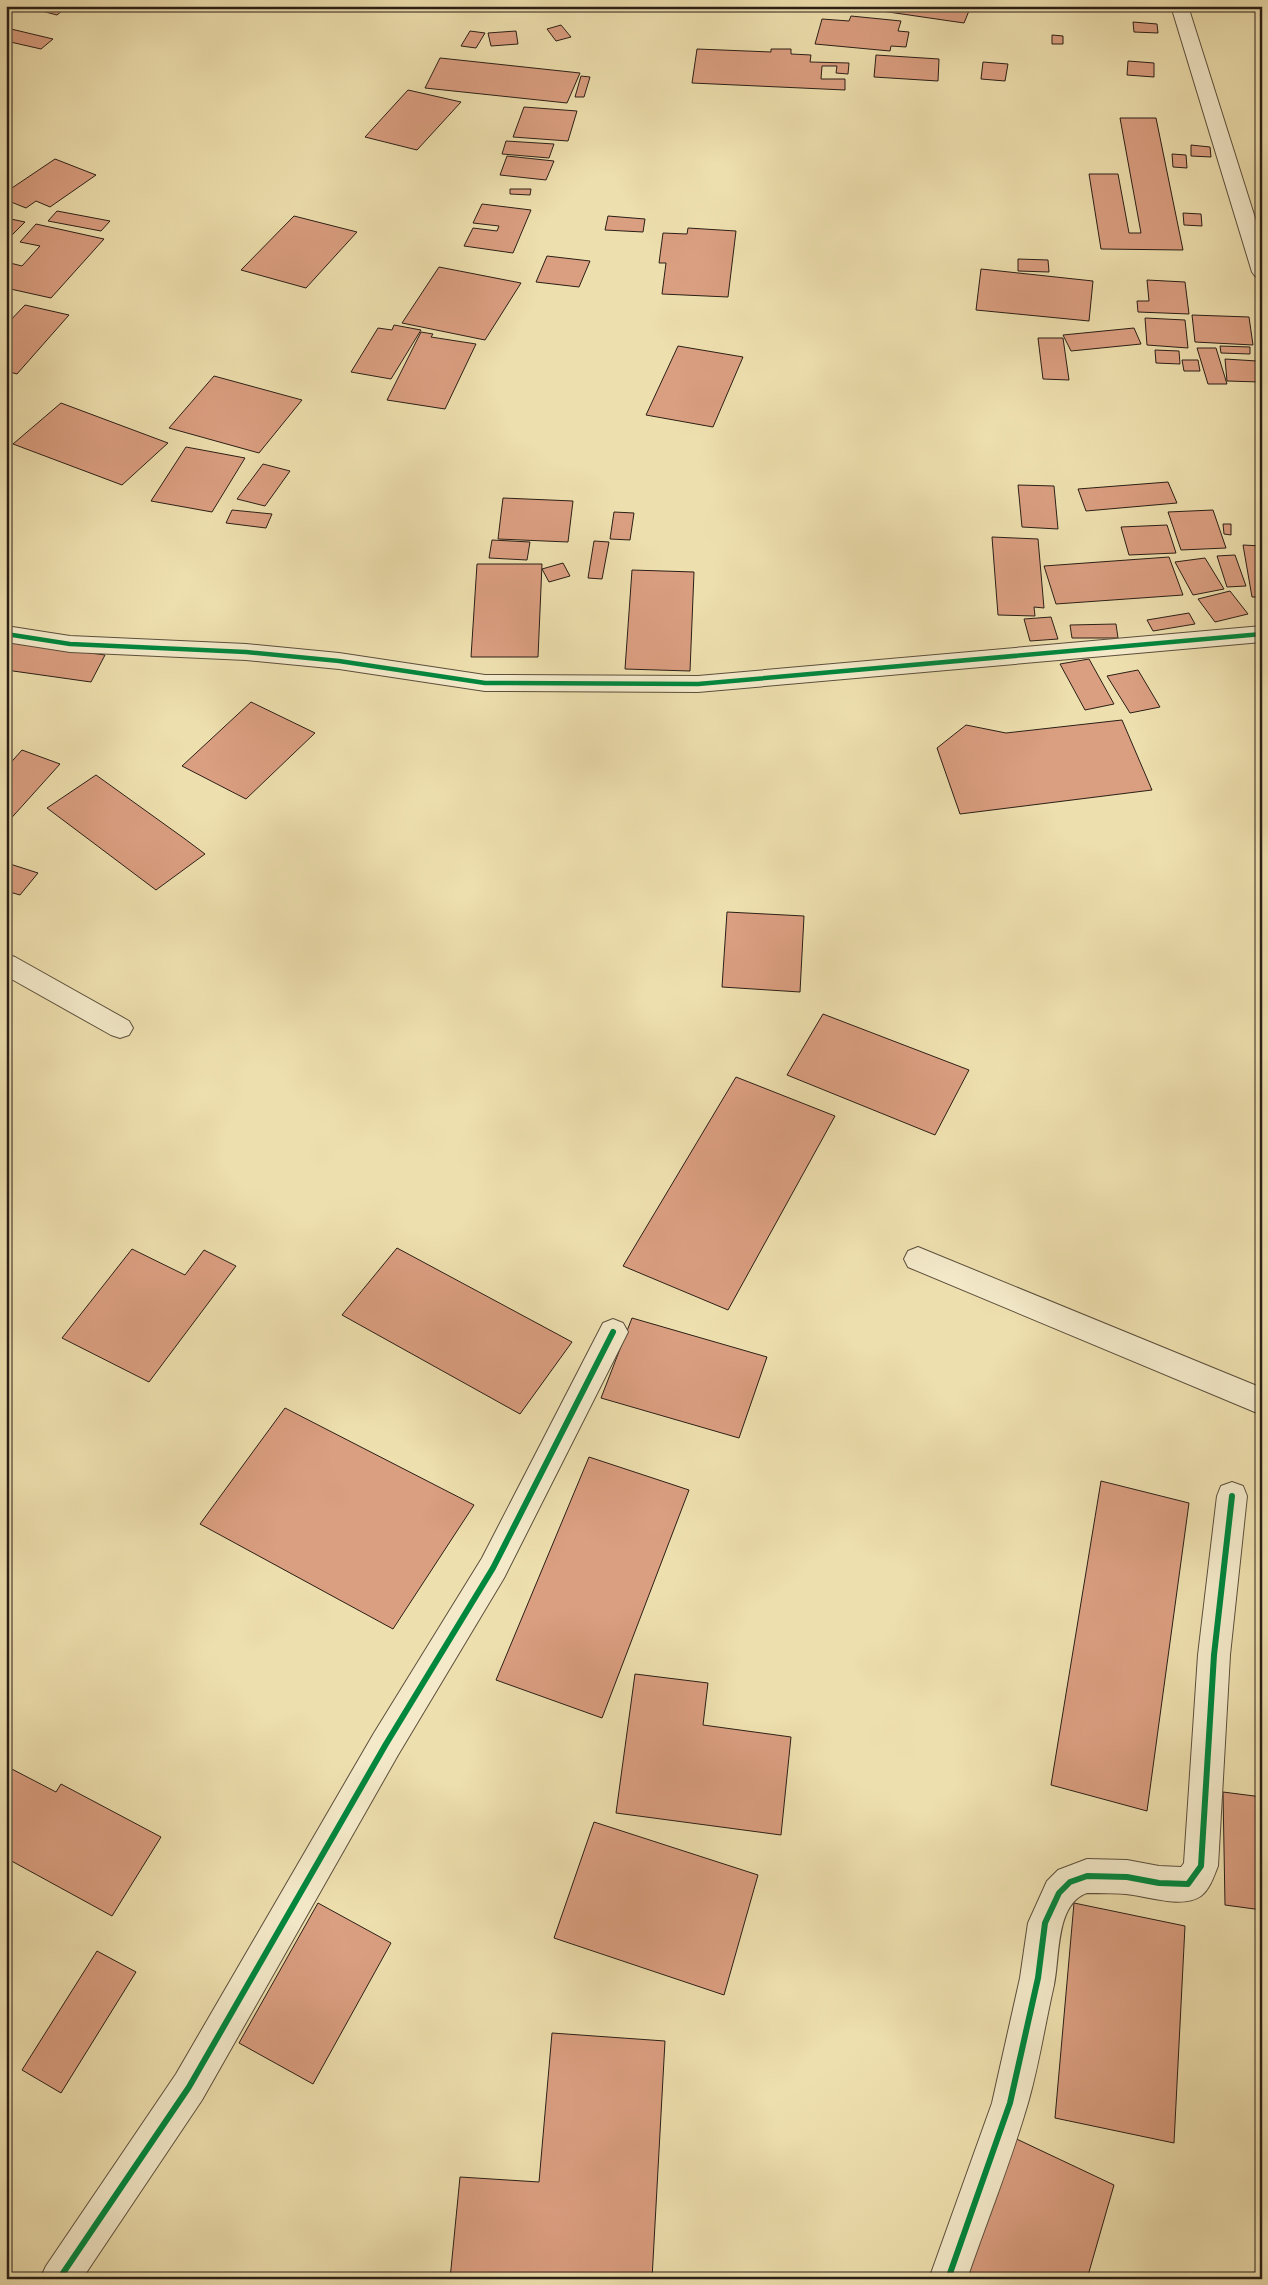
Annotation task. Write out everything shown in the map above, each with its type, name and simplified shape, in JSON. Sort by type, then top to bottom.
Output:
[{"type":"street","points":[[1179,6],[1262,272]]},
{"type":"street","points":[[6,634],[70,644],[255,652],[339,661],[485,683],[698,684],[1262,634]]},
{"type":"street","points":[[6,964],[120,1028]]},
{"type":"street","points":[[918,1259],[1262,1402]]},
{"type":"street","points":[[59,2279],[189,2087],[386,1744],[493,1568],[613,1332]]},
{"type":"street","points":[[948,2279],[1010,2103],[1038,1978],[1045,1923],[1059,1893],[1070,1882],[1087,1876],[1127,1877],[1159,1883],[1188,1884],[1195,1877],[1201,1866],[1214,1655],[1232,1496]]},
{"type":"building","points":[[37,6],[68,6],[57,15],[34,9]]},
{"type":"building","points":[[847,6],[971,6],[964,23]]},
{"type":"building","points":[[851,16],[901,21],[898,31],[909,32],[906,47],[891,46],[890,51],[815,44],[822,19],[849,21]]},
{"type":"building","points":[[1133,22],[1157,24],[1158,33],[1134,32]]},
{"type":"building","points":[[561,25],[571,37],[556,41],[547,29]]},
{"type":"building","points":[[11,29],[53,39],[41,49],[6,41],[6,33]]},
{"type":"building","points":[[470,31],[485,33],[476,48],[461,46]]},
{"type":"building","points":[[516,31],[518,44],[491,46],[488,33]]},
{"type":"building","points":[[1052,35],[1063,36],[1063,44],[1052,44]]},
{"type":"building","points":[[697,49],[771,52],[771,49],[791,49],[791,54],[811,55],[810,62],[849,63],[848,74],[836,73],[837,66],[822,66],[821,79],[845,79],[845,90],[692,83]]},
{"type":"building","points":[[876,55],[939,59],[938,81],[874,77]]},
{"type":"building","points":[[440,58],[580,73],[567,103],[425,88]]},
{"type":"building","points":[[1128,61],[1154,63],[1154,77],[1127,75]]},
{"type":"building","points":[[983,62],[1008,64],[1005,81],[981,79]]},
{"type":"building","points":[[581,76],[590,77],[584,97],[575,97]]},
{"type":"building","points":[[408,90],[461,102],[417,150],[365,137]]},
{"type":"building","points":[[524,107],[577,111],[568,141],[513,137]]},
{"type":"building","points":[[1120,118],[1156,118],[1183,250],[1101,249],[1089,174],[1118,174],[1129,233],[1141,233]]},
{"type":"building","points":[[506,141],[554,144],[549,158],[502,154]]},
{"type":"building","points":[[1191,145],[1210,147],[1211,157],[1191,156]]},
{"type":"building","points":[[1172,154],[1186,155],[1187,168],[1173,167]]},
{"type":"building","points":[[507,156],[554,161],[546,180],[500,175]]},
{"type":"building","points":[[55,159],[96,175],[50,207],[36,201],[26,208],[6,200],[6,192]]},
{"type":"building","points":[[510,189],[531,189],[530,195],[510,194]]},
{"type":"building","points":[[482,204],[531,210],[513,253],[464,246],[473,228],[497,231],[499,226],[473,223]]},
{"type":"building","points":[[57,211],[110,221],[101,231],[48,221]]},
{"type":"building","points":[[1183,213],[1201,214],[1202,226],[1184,225]]},
{"type":"building","points":[[294,216],[357,232],[306,288],[241,270]]},
{"type":"building","points":[[608,216],[645,219],[643,232],[605,230]]},
{"type":"building","points":[[6,218],[25,222],[6,241]]},
{"type":"building","points":[[36,224],[104,239],[51,298],[6,288],[6,262],[22,266],[40,246],[20,242]]},
{"type":"building","points":[[688,228],[736,231],[728,297],[662,294],[666,263],[659,263],[663,233],[687,234]]},
{"type":"building","points":[[547,256],[590,261],[579,287],[536,282]]},
{"type":"building","points":[[1018,259],[1048,260],[1049,272],[1018,271]]},
{"type":"building","points":[[439,267],[521,283],[485,340],[402,323]]},
{"type":"building","points":[[981,269],[1093,281],[1089,321],[976,310]]},
{"type":"building","points":[[1147,280],[1185,282],[1189,314],[1138,312],[1137,301],[1149,301]]},
{"type":"building","points":[[25,305],[69,315],[17,374],[6,371],[6,325]]},
{"type":"building","points":[[1192,315],[1249,317],[1253,345],[1195,342]]},
{"type":"building","points":[[1145,318],[1185,320],[1188,348],[1147,345]]},
{"type":"building","points":[[394,325],[421,330],[391,379],[351,372],[378,328],[392,330]]},
{"type":"building","points":[[1134,328],[1141,344],[1071,351],[1063,335]]},
{"type":"building","points":[[421,332],[433,334],[431,337],[476,344],[445,409],[387,400]]},
{"type":"building","points":[[1038,338],[1063,338],[1069,380],[1043,379]]},
{"type":"building","points":[[678,346],[743,357],[713,427],[646,415]]},
{"type":"building","points":[[1220,346],[1250,347],[1250,354],[1221,353]]},
{"type":"building","points":[[1197,348],[1216,348],[1227,384],[1208,384]]},
{"type":"building","points":[[1155,350],[1179,351],[1180,364],[1156,363]]},
{"type":"building","points":[[1225,359],[1257,361],[1260,382],[1227,381]]},
{"type":"building","points":[[1182,360],[1198,360],[1200,371],[1184,371]]},
{"type":"building","points":[[214,376],[302,400],[259,453],[169,428]]},
{"type":"building","points":[[61,403],[168,443],[122,485],[13,444]]},
{"type":"building","points":[[186,447],[245,458],[212,512],[151,501]]},
{"type":"building","points":[[263,464],[290,471],[265,506],[237,499]]},
{"type":"building","points":[[1168,482],[1177,503],[1086,511],[1078,489]]},
{"type":"building","points":[[1018,485],[1054,486],[1058,529],[1022,527]]},
{"type":"building","points":[[503,498],[573,501],[568,542],[498,539]]},
{"type":"building","points":[[232,510],[272,514],[266,528],[226,523]]},
{"type":"building","points":[[1213,510],[1226,548],[1181,550],[1168,512]]},
{"type":"building","points":[[614,512],[634,513],[630,540],[610,539]]},
{"type":"building","points":[[1223,524],[1231,524],[1231,535],[1224,534]]},
{"type":"building","points":[[1167,525],[1176,553],[1129,555],[1121,527]]},
{"type":"building","points":[[992,537],[1038,539],[1044,608],[1034,607],[1035,616],[998,615]]},
{"type":"building","points":[[492,540],[530,542],[527,560],[489,558]]},
{"type":"building","points":[[594,541],[609,542],[602,579],[588,578]]},
{"type":"building","points":[[1243,545],[1262,546],[1262,597],[1252,597]]},
{"type":"building","points":[[1235,555],[1246,586],[1227,587],[1217,556]]},
{"type":"building","points":[[1169,557],[1183,595],[1056,604],[1044,566]]},
{"type":"building","points":[[1205,558],[1224,589],[1193,595],[1175,562]]},
{"type":"building","points":[[563,563],[570,576],[549,582],[542,569]]},
{"type":"building","points":[[477,564],[542,564],[538,657],[471,657]]},
{"type":"building","points":[[632,570],[694,572],[690,671],[625,669]]},
{"type":"building","points":[[1230,591],[1248,614],[1215,622],[1198,599]]},
{"type":"building","points":[[1189,613],[1195,624],[1153,631],[1147,620]]},
{"type":"building","points":[[1051,617],[1058,639],[1030,641],[1024,619]]},
{"type":"building","points":[[1116,624],[1118,638],[1072,638],[1070,625]]},
{"type":"building","points":[[6,641],[105,655],[91,682],[6,670]]},
{"type":"building","points":[[1089,659],[1114,704],[1085,710],[1060,664]]},
{"type":"building","points":[[1138,670],[1160,707],[1130,713],[1107,676]]},
{"type":"building","points":[[251,702],[315,733],[246,799],[182,766]]},
{"type":"building","points":[[1122,720],[1152,790],[960,814],[937,748],[966,725],[1006,733]]},
{"type":"building","points":[[22,750],[60,764],[6,824],[6,768]]},
{"type":"building","points":[[96,775],[205,854],[156,890],[47,808]]},
{"type":"building","points":[[10,864],[38,873],[20,895],[6,891],[6,869]]},
{"type":"building","points":[[727,912],[804,916],[800,992],[722,987]]},
{"type":"building","points":[[823,1014],[969,1070],[935,1135],[787,1075]]},
{"type":"building","points":[[736,1077],[835,1116],[728,1310],[623,1266]]},
{"type":"building","points":[[397,1248],[572,1342],[520,1414],[342,1315]]},
{"type":"building","points":[[132,1249],[185,1275],[204,1250],[236,1266],[149,1382],[62,1338]]},
{"type":"building","points":[[632,1318],[767,1357],[739,1438],[601,1398]]},
{"type":"building","points":[[285,1408],[474,1505],[393,1629],[200,1524]]},
{"type":"building","points":[[589,1457],[689,1490],[602,1718],[496,1680]]},
{"type":"building","points":[[1101,1481],[1189,1503],[1147,1811],[1051,1785]]},
{"type":"building","points":[[635,1674],[708,1683],[703,1725],[791,1737],[781,1835],[616,1813]]},
{"type":"building","points":[[6,1766],[56,1792],[61,1784],[161,1837],[112,1916],[6,1858]]},
{"type":"building","points":[[1223,1792],[1262,1797],[1262,1910],[1225,1905]]},
{"type":"building","points":[[594,1822],[758,1875],[724,1995],[554,1938]]},
{"type":"building","points":[[318,1903],[391,1943],[313,2084],[239,2043]]},
{"type":"building","points":[[1074,1903],[1185,1926],[1174,2143],[1055,2118]]},
{"type":"building","points":[[97,1951],[136,1972],[61,2093],[22,2070]]},
{"type":"building","points":[[552,2033],[665,2041],[652,2279],[450,2279],[460,2177],[539,2182]]},
{"type":"building","points":[[1006,2134],[1114,2185],[1087,2279],[959,2279]]},
{"type":"cycle path","points":[[6,634],[70,644],[246,652],[339,661],[485,683],[698,684],[1262,634]]},
{"type":"cycle path","points":[[59,2279],[189,2087],[386,1744],[493,1568],[613,1332]]},
{"type":"cycle path","points":[[948,2279],[1010,2103],[1038,1978],[1045,1923],[1059,1893],[1070,1882],[1087,1876],[1127,1877],[1159,1883],[1188,1884],[1195,1877],[1201,1866],[1214,1655],[1232,1496]]}]
